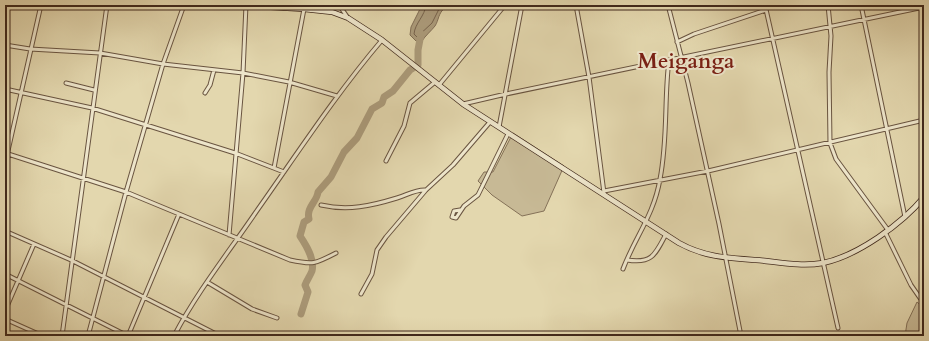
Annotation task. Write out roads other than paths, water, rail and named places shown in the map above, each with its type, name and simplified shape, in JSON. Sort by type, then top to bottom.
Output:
[{"type":"street","points":[[5,164],[6,154],[41,5]]},
{"type":"street","points":[[62,336],[71,260],[84,178],[94,90],[107,5]]},
{"type":"street","points":[[88,336],[126,192],[163,64],[184,5]]},
{"type":"street","points":[[240,5],[332,12],[348,18],[382,40],[463,104],[508,134],[604,193],[666,234],[703,254],[726,258],[800,264],[822,263],[842,257],[886,231],[905,217],[924,198]]},
{"type":"street","points":[[229,235],[243,73],[246,5]]},
{"type":"street","points":[[339,5],[348,18]]},
{"type":"street","points":[[386,161],[402,132],[410,103],[437,84],[504,5]]},
{"type":"street","points":[[499,127],[522,5]]},
{"type":"street","points":[[576,5],[589,77],[604,193]]},
{"type":"street","points":[[670,5],[669,11],[708,172],[741,336]]},
{"type":"street","points":[[765,5],[822,263],[838,328]]},
{"type":"street","points":[[828,5],[830,26],[830,143],[836,159],[886,231],[911,285],[924,302]]},
{"type":"street","points":[[861,5],[905,217]]},
{"type":"street","points":[[463,104],[924,7]]},
{"type":"street","points":[[274,168],[289,82],[304,9]]},
{"type":"street","points":[[677,42],[694,34],[766,10]]},
{"type":"street","points":[[174,336],[183,317],[206,282],[337,96],[382,40]]},
{"type":"street","points":[[5,45],[30,49],[100,53],[163,64],[243,73],[289,82],[337,96]]},
{"type":"street","points":[[623,269],[647,222],[660,180],[666,138],[666,94],[669,60]]},
{"type":"street","points":[[205,92],[210,86],[214,70]]},
{"type":"street","points":[[66,84],[94,90]]},
{"type":"street","points":[[5,89],[92,108],[235,153],[284,172]]},
{"type":"street","points":[[604,193],[660,180],[708,172],[924,120]]},
{"type":"street","points":[[361,294],[372,274],[379,247],[426,190],[453,165],[490,122]]},
{"type":"street","points":[[460,210],[478,195],[508,134]]},
{"type":"street","points":[[6,154],[126,192],[284,258],[306,264],[319,262],[336,253]]},
{"type":"street","points":[[321,205],[340,208],[360,208],[375,205],[417,190],[426,190]]},
{"type":"street","points":[[5,274],[128,336],[179,214]]},
{"type":"street","points":[[5,231],[71,260],[220,336]]},
{"type":"street","points":[[627,260],[642,262],[650,258],[666,234]]},
{"type":"street","points":[[5,311],[34,244]]},
{"type":"street","points":[[206,282],[247,307],[277,318]]},
{"type":"street","points":[[5,319],[43,336]]},
{"type":"water","points":[[422,5],[444,5],[445,8],[441,12],[435,26],[422,41],[416,41],[410,35],[411,27]]},
{"type":"waterway","points":[[301,314],[308,292],[305,285],[313,266],[309,252],[300,236],[304,222],[309,219],[309,211],[318,192],[331,177],[344,152],[357,138],[372,109],[382,103],[384,97],[393,91],[410,70],[418,65],[418,50],[421,34]]},
{"type":"district","name":"Meiganga","points":[[686,61]]}]
